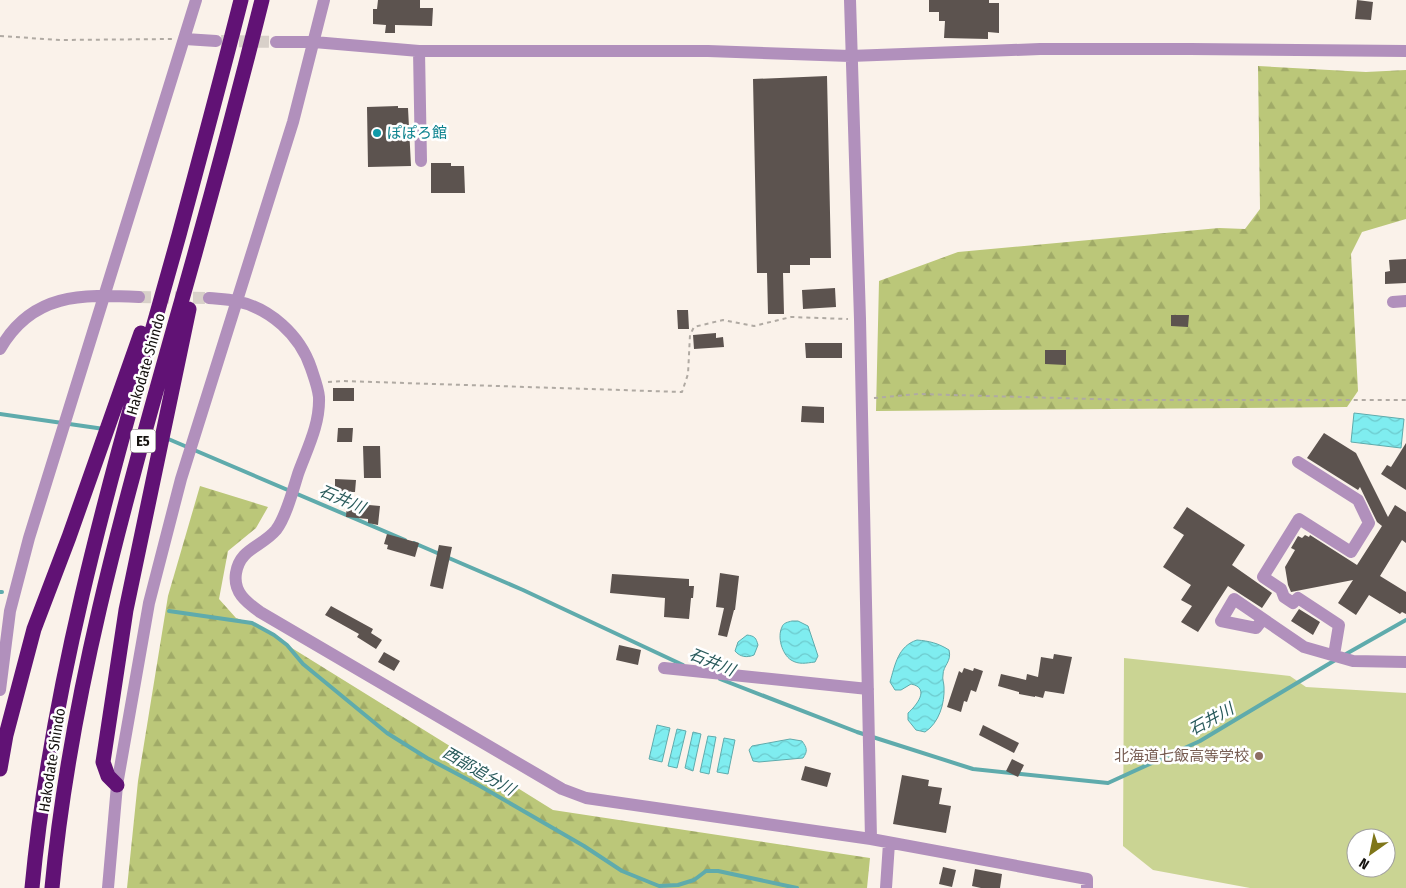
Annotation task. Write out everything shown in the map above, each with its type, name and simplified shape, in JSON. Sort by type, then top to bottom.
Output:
[{"type":"highway","name":"Hakodate Shindo","points":[[32,888],[47,773],[76,618],[105,500],[179,235],[241,0]]},
{"type":"highway","name":"Hakodate Shindo","points":[[52,888],[73,740],[95,623],[147,425],[222,157],[262,0]]},
{"type":"highway","points":[[117,785],[108,776],[103,762],[126,610],[222,157]]},
{"type":"highway","points":[[0,769],[6,735],[34,629],[69,537],[134,352],[179,235]]},
{"type":"street","points":[[0,690],[10,611],[29,538],[196,0]]},
{"type":"street","points":[[108,888],[117,785],[149,603],[181,479],[293,122],[324,0]]},
{"type":"street","points":[[850,0],[850,56],[860,319],[871,839]]},
{"type":"street","points":[[185,39],[216,41]]},
{"type":"street","points":[[276,42],[314,42],[419,51],[708,51],[850,56],[1040,49],[1190,48],[1406,51]]},
{"type":"street","points":[[419,51],[421,162]]},
{"type":"street","points":[[0,349],[7,337],[20,323],[38,308],[55,301],[104,295],[139,297]]},
{"type":"street","points":[[209,298],[236,301],[256,307],[276,319],[297,338],[308,356],[319,396],[312,438],[290,500],[276,529],[265,540],[244,554],[239,563],[235,580],[238,593],[247,603],[562,789],[586,798],[871,839],[1087,879],[1087,888]]},
{"type":"street","points":[[1298,462],[1358,500],[1369,522],[1351,552],[1299,519],[1263,577],[1281,589],[1284,597],[1293,603],[1298,598],[1339,625],[1334,655]]},
{"type":"street","points":[[1263,619],[1304,647],[1353,661],[1406,662]]},
{"type":"street","points":[[664,668],[868,689]]},
{"type":"street","points":[[886,888],[890,843]]},
{"type":"path","points":[[0,36],[60,40],[185,39]]},
{"type":"path","points":[[316,384],[342,381],[682,392],[688,374],[690,335],[694,327],[723,320],[754,326],[791,317],[860,319]]},
{"type":"path","points":[[861,398],[918,394],[1129,400],[1406,400]]},
{"type":"green space","points":[[1258,66],[1366,72],[1406,70],[1406,219],[1362,232],[1351,254],[1358,391],[1347,407],[876,411],[879,281],[958,252],[1219,228],[1245,229],[1260,209]]},
{"type":"green space","points":[[200,486],[268,507],[256,528],[228,551],[219,599],[236,618],[262,627],[287,645],[553,810],[870,858],[867,888],[127,888],[138,781],[168,596]]},
{"type":"green space","name":"北海道七飯高等学校","points":[[1124,658],[1290,676],[1306,687],[1406,693],[1406,888],[1250,888],[1153,870],[1123,846]]},
{"type":"water","points":[[1354,413],[1404,419],[1401,448],[1351,442]]},
{"type":"water","points":[[792,621],[798,621],[808,626],[818,656],[815,662],[797,663],[785,654],[780,640],[781,631],[783,625]]},
{"type":"water","points":[[747,635],[755,638],[758,645],[754,655],[746,657],[739,655],[735,651],[738,642]]},
{"type":"water","points":[[917,640],[941,646],[949,650],[950,654],[943,672],[944,693],[942,706],[934,723],[925,732],[916,730],[908,720],[908,713],[920,697],[920,689],[911,684],[901,690],[895,690],[890,682],[901,651]]},
{"type":"water","points":[[657,725],[670,728],[662,762],[649,759]]},
{"type":"water","points":[[677,729],[686,731],[677,768],[668,766]]},
{"type":"water","points":[[693,732],[701,734],[693,771],[685,768]]},
{"type":"water","points":[[708,736],[716,737],[709,774],[700,772]]},
{"type":"water","points":[[724,738],[735,740],[728,774],[717,772]]},
{"type":"water","points":[[790,739],[804,743],[806,753],[803,758],[753,761],[749,750],[752,746]]},
{"type":"building","points":[[378,0],[420,0],[420,8],[433,8],[432,26],[395,25],[395,33],[385,33],[386,25],[373,24],[373,9],[377,9]]},
{"type":"building","points":[[929,0],[989,0],[989,3],[999,3],[999,33],[988,32],[988,39],[944,38],[945,21],[939,21],[939,12],[929,12]]},
{"type":"building","points":[[1357,0],[1373,2],[1371,20],[1355,19]]},
{"type":"building","points":[[827,76],[831,258],[810,258],[810,265],[790,265],[790,273],[783,273],[784,314],[768,314],[767,273],[757,273],[753,79]]},
{"type":"building","name":"ぽぽろ館","points":[[398,106],[398,108],[408,108],[411,166],[368,167],[367,107]]},
{"type":"building","points":[[431,163],[451,163],[451,166],[464,166],[465,193],[431,193]]},
{"type":"building","points":[[1406,259],[1406,283],[1385,284],[1385,272],[1390,271],[1389,260]]},
{"type":"building","points":[[835,288],[836,307],[803,309],[802,290]]},
{"type":"building","points":[[677,310],[688,310],[689,329],[678,329]]},
{"type":"building","points":[[1171,315],[1189,315],[1188,327],[1171,326]]},
{"type":"building","points":[[716,333],[716,338],[723,337],[724,347],[694,349],[693,335]]},
{"type":"building","points":[[805,343],[842,343],[842,358],[806,358]]},
{"type":"building","points":[[1045,350],[1066,350],[1066,365],[1045,364]]},
{"type":"building","points":[[333,388],[354,388],[354,401],[333,401]]},
{"type":"building","points":[[802,406],[824,407],[824,423],[801,422]]},
{"type":"building","points":[[338,428],[353,428],[352,442],[337,442]]},
{"type":"building","points":[[1324,433],[1356,453],[1388,517],[1395,505],[1406,512],[1406,543],[1402,540],[1380,576],[1406,592],[1406,614],[1402,612],[1400,614],[1369,595],[1356,615],[1338,603],[1353,580],[1291,592],[1285,567],[1295,550],[1291,548],[1298,536],[1302,538],[1305,535],[1309,537],[1310,535],[1357,565],[1382,526],[1377,522],[1360,487],[1358,490],[1307,458]]},
{"type":"building","points":[[1406,443],[1406,490],[1381,474],[1387,465],[1391,467]]},
{"type":"building","points":[[363,446],[380,446],[381,478],[364,478]]},
{"type":"building","points":[[335,479],[356,480],[355,492],[335,492]]},
{"type":"building","points":[[347,503],[380,506],[378,525],[368,523],[368,519],[346,517]]},
{"type":"building","points":[[1187,507],[1245,545],[1232,565],[1272,593],[1262,608],[1228,586],[1198,632],[1181,622],[1192,606],[1181,600],[1191,585],[1163,567],[1184,535],[1173,528]]},
{"type":"building","points":[[387,534],[419,543],[415,557],[387,549],[388,545],[384,544]]},
{"type":"building","points":[[439,545],[452,547],[443,589],[430,586]]},
{"type":"building","points":[[720,573],[739,576],[735,610],[727,637],[718,635],[724,608],[716,607]]},
{"type":"building","points":[[612,574],[689,579],[689,586],[694,586],[689,619],[664,617],[665,598],[610,593]]},
{"type":"building","points":[[331,606],[373,629],[371,633],[382,640],[376,649],[357,637],[359,634],[325,615]]},
{"type":"building","points":[[1299,609],[1320,622],[1313,635],[1291,621]]},
{"type":"building","points":[[619,645],[641,650],[638,665],[616,660]]},
{"type":"building","points":[[384,652],[400,661],[394,671],[378,662]]},
{"type":"building","points":[[1054,654],[1072,657],[1064,694],[1045,691],[1043,698],[1019,694],[1019,692],[998,686],[1001,674],[1026,680],[1027,674],[1038,677],[1041,657],[1053,659]]},
{"type":"building","points":[[964,668],[973,671],[974,668],[983,671],[976,692],[971,690],[967,702],[964,701],[961,712],[947,707],[959,671],[962,673]]},
{"type":"building","points":[[983,725],[1019,743],[1014,753],[979,735]]},
{"type":"building","points":[[1012,759],[1024,765],[1018,777],[1006,771]]},
{"type":"building","points":[[805,766],[831,773],[827,787],[801,780]]},
{"type":"building","points":[[902,775],[929,780],[928,786],[942,788],[939,804],[951,806],[946,833],[893,824]]},
{"type":"building","points":[[943,867],[956,870],[952,887],[939,884]]},
{"type":"building","points":[[975,869],[1002,874],[1000,888],[972,886]]},
{"type":"waterway","name":"石井川","points":[[0,414],[104,429]]},
{"type":"waterway","name":"石井川","points":[[166,438],[405,540]]},
{"type":"waterway","name":"石井川","points":[[414,543],[523,590],[683,665]]},
{"type":"waterway","name":"西部追分川","points":[[169,611],[252,623],[274,635],[287,645],[303,664],[387,733],[427,758],[584,846],[622,871],[659,886],[678,885],[694,880],[706,871],[718,871],[797,888]]},
{"type":"waterway","name":"石井川","points":[[1346,654],[1406,620]]},
{"type":"waterway","name":"石井川","points":[[720,679],[857,732],[973,769],[1108,783],[1200,741],[1337,659]]},
{"type":"tunnel","points":[[221,41],[276,42]]},
{"type":"tunnel","points":[[139,297],[209,298]]},
{"type":"place","name":"ぽぽろ館","points":[[377,133]]},
{"type":"place","name":"北海道七飯高等学校","points":[[1259,756]]}]
